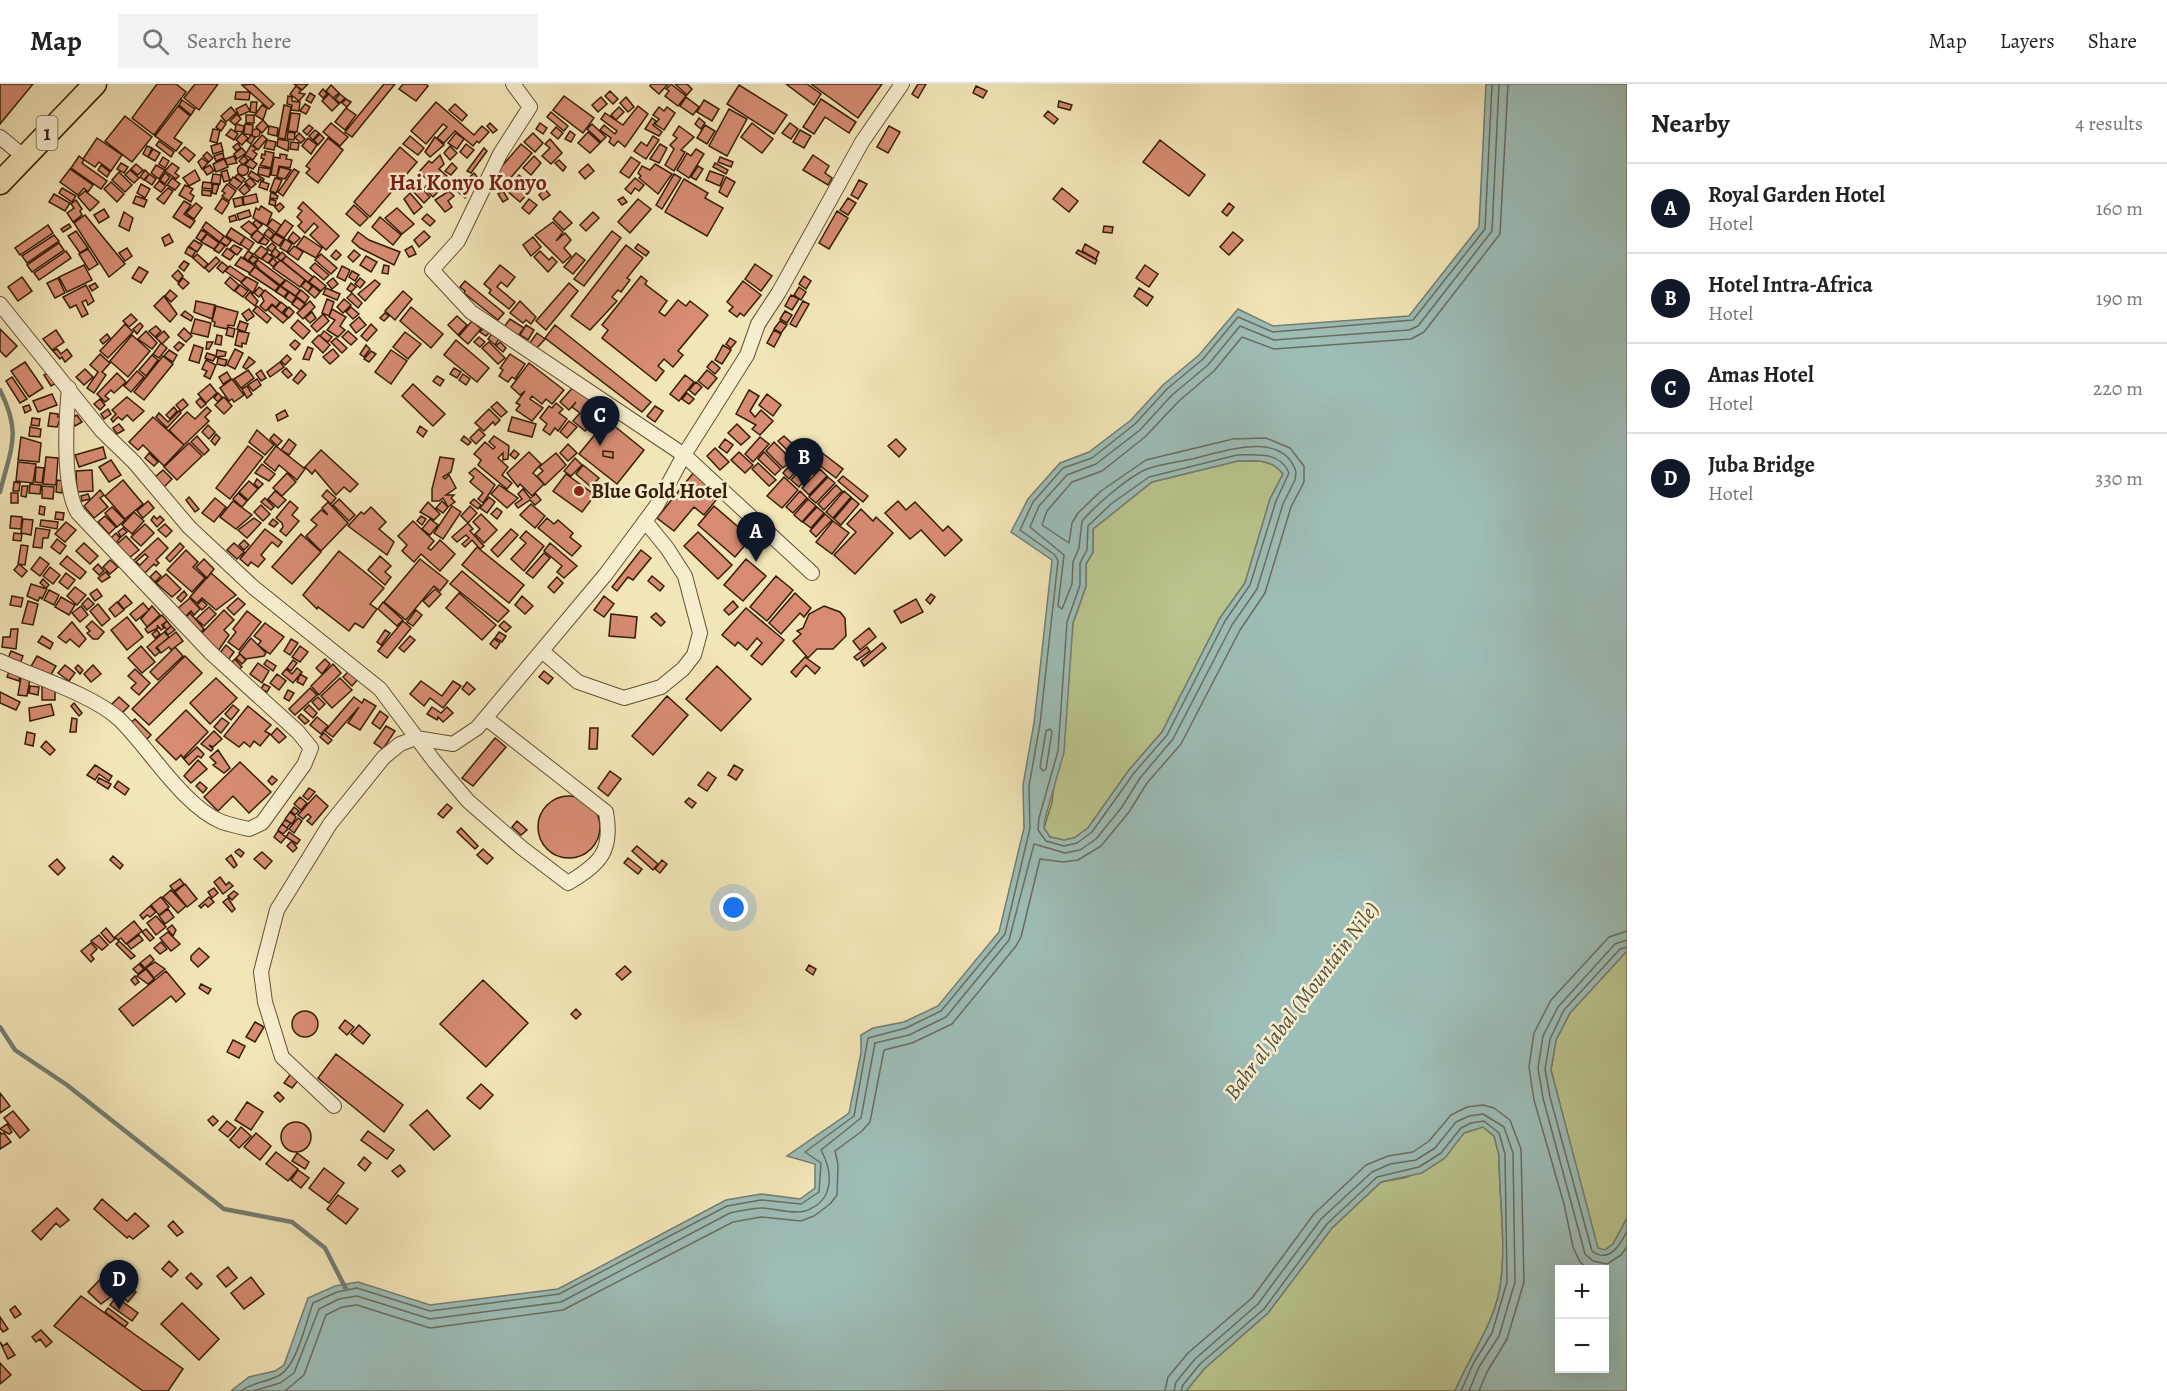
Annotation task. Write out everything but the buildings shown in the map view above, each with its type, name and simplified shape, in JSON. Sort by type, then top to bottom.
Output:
[{"type":"main road","name":"1","points":[[0,183],[23,156],[95,84]]},
{"type":"street","points":[[513,84],[530,107],[500,154],[458,241],[432,270],[471,312],[684,454],[812,573]]},
{"type":"street","points":[[334,1106],[282,1057],[265,1002],[261,972],[277,910],[325,831],[384,757],[400,744],[416,738],[453,744],[488,719],[645,521],[684,454],[747,355],[758,324],[779,292],[862,142],[902,84]]},
{"type":"street","points":[[0,137],[23,156]]},
{"type":"street","points":[[0,304],[102,431],[134,462],[189,527],[254,587],[380,689],[416,738],[468,801],[522,848],[568,883],[588,871],[605,853],[610,833],[606,812],[488,719]]},
{"type":"street","points":[[0,661],[91,701],[118,718],[173,781],[209,815],[249,830],[262,823],[304,765],[311,748],[297,732],[210,652],[78,513],[70,492],[66,421],[69,388]]},
{"type":"street","points":[[542,651],[578,682],[624,698],[661,687],[683,669],[694,655],[700,633],[684,576],[667,548],[645,521]]},
{"type":"green space","points":[[1237,461],[1268,463],[1283,474],[1270,499],[1245,583],[1220,618],[1162,732],[1129,770],[1088,828],[1074,838],[1064,840],[1050,837],[1044,828],[1052,802],[1073,623],[1086,586],[1086,564],[1093,552],[1093,529],[1152,482]]},
{"type":"green space","points":[[1627,951],[1627,1218],[1613,1244],[1605,1250],[1598,1249],[1595,1241],[1551,1070],[1556,1040],[1570,1013]]},
{"type":"green space","points":[[1483,1127],[1494,1136],[1499,1155],[1503,1233],[1501,1280],[1489,1324],[1455,1391],[1186,1391],[1205,1368],[1268,1313],[1332,1228],[1381,1182],[1408,1177],[1464,1133]]},
{"type":"water","name":"Bahr al Jabal (Mountain Nile)","points":[[1486,84],[1627,84],[1627,951],[1570,1013],[1556,1040],[1551,1070],[1598,1248],[1605,1250],[1613,1244],[1627,1218],[1627,1391],[1455,1391],[1489,1324],[1501,1280],[1503,1233],[1499,1155],[1494,1136],[1483,1127],[1464,1133],[1445,1158],[1422,1173],[1381,1182],[1332,1228],[1268,1313],[1205,1368],[1186,1391],[231,1391],[249,1377],[275,1371],[284,1365],[308,1298],[335,1286],[358,1282],[430,1305],[558,1289],[726,1200],[761,1194],[800,1199],[815,1188],[815,1164],[787,1156],[849,1113],[861,1053],[861,1035],[873,1028],[904,1022],[938,1006],[999,932],[1024,828],[1023,785],[1034,723],[1052,560],[1011,532],[1028,499],[1060,463],[1089,452],[1131,420],[1163,385],[1199,355],[1238,309],[1273,326],[1409,316],[1479,227]],"holes":[[[1238,461],[1257,461],[1273,465],[1283,474],[1270,499],[1245,583],[1220,618],[1162,732],[1129,770],[1088,828],[1074,838],[1064,840],[1050,837],[1044,828],[1045,819],[1064,752],[1073,623],[1086,586],[1086,564],[1093,552],[1093,529],[1152,482]]]},
{"type":"waterway","points":[[0,390],[7,405],[13,430],[11,452],[0,492]]},
{"type":"waterway","points":[[0,1027],[15,1050],[67,1085],[224,1209],[292,1222],[325,1248],[346,1289]]},
{"type":"place","name":"Amas Hotel","points":[[600,446]]},
{"type":"place","name":"Hotel Intra-Africa","points":[[804,488]]},
{"type":"place","name":"Blue Gold Hotel","points":[[579,491]]},
{"type":"place","name":"Royal Garden Hotel","points":[[756,562]]},
{"type":"place","name":"Juba Bridge","points":[[119,1310]]},
{"type":"district","name":"Hai Konyo Konyo","points":[[468,182]]}]
